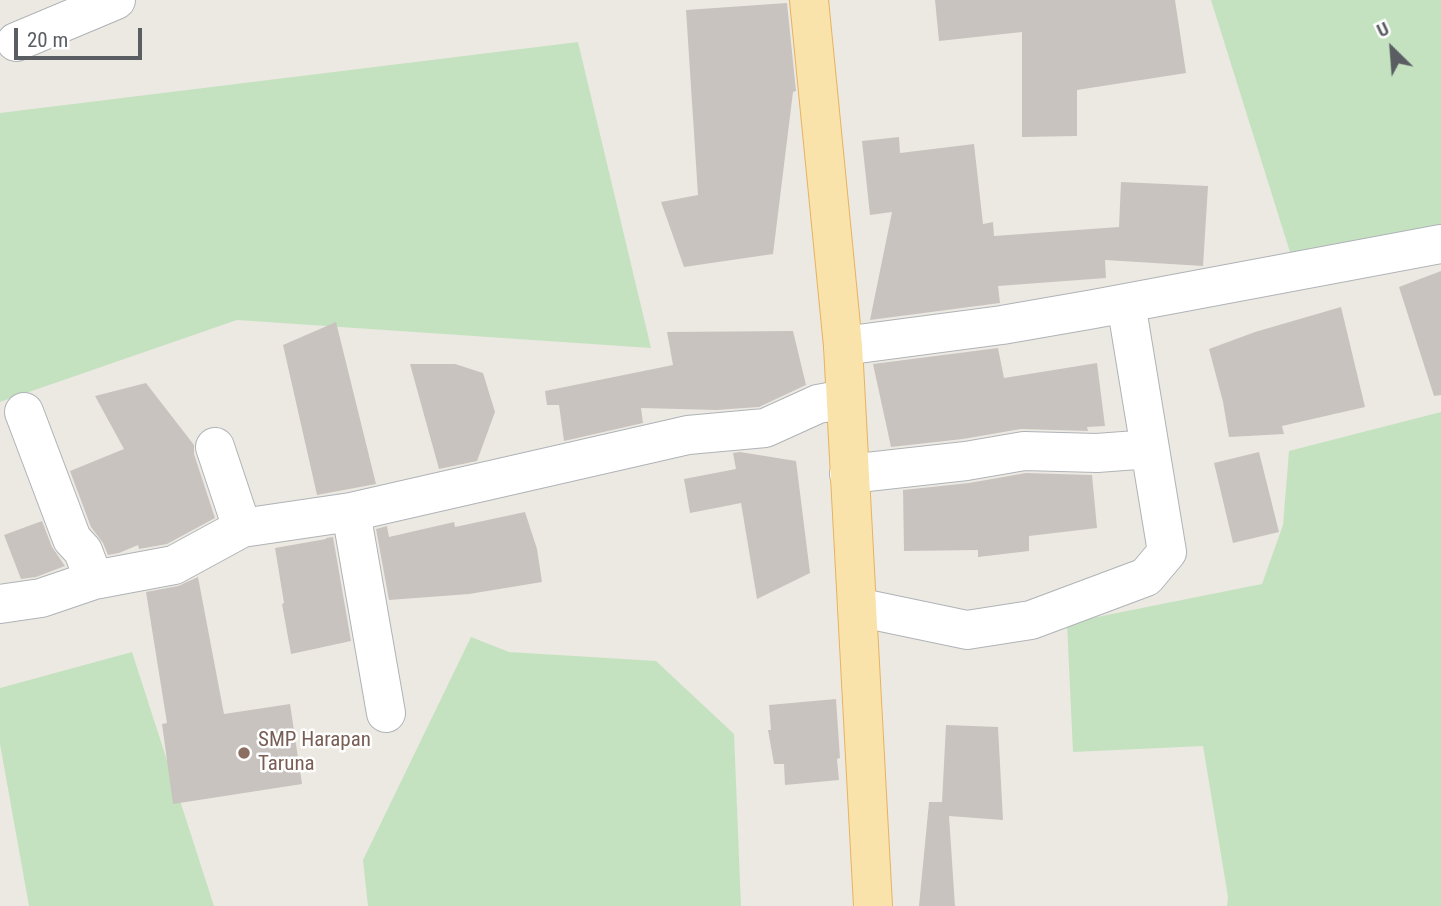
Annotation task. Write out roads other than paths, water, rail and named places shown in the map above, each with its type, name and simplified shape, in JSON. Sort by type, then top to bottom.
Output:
[{"type":"main road","points":[[809,0],[843,345],[873,906]]},
{"type":"street","points":[[16,42],[116,0]]},
{"type":"street","points":[[843,345],[1002,325],[1441,244]]},
{"type":"street","points":[[857,607],[967,630],[1031,620],[1146,577],[1167,552],[1126,303]]},
{"type":"street","points":[[0,604],[41,598],[94,580],[174,565],[242,528],[351,512],[688,435],[765,428],[818,404],[845,398]]},
{"type":"street","points":[[24,412],[72,538],[83,551],[94,580]]},
{"type":"street","points":[[215,447],[242,528]]},
{"type":"street","points":[[849,474],[966,461],[1024,451],[1097,453],[1150,449]]},
{"type":"street","points":[[351,512],[386,713]]},
{"type":"place","name":"SMP Harapan Taruna","points":[[244,753]]}]
